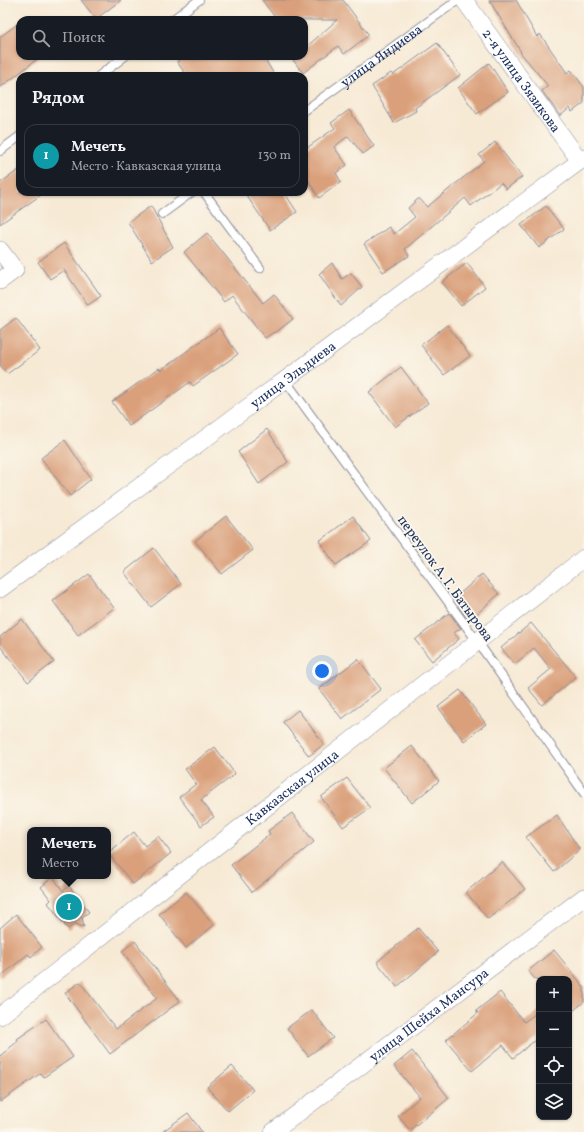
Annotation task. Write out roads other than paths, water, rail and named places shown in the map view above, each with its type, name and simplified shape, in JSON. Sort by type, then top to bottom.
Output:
[{"type":"street","name":"2-я улица Зязикова","points":[[464,0],[582,160]]},
{"type":"street","name":"улица Эльдиева","points":[[0,589],[582,160]]},
{"type":"street","points":[[0,250],[15,270],[0,281]]},
{"type":"street","name":"Кавказская улица","points":[[0,1016],[584,558]]},
{"type":"street","name":"улица Шейха Мансура","points":[[273,1132],[584,897]]},
{"type":"lane","points":[[177,16],[199,0]]},
{"type":"lane","name":"улица Яндиева","points":[[308,108],[458,0]]},
{"type":"lane","points":[[104,72],[120,60]]},
{"type":"lane","points":[[0,151],[16,139]]},
{"type":"lane","points":[[162,214],[187,196]]},
{"type":"lane","points":[[207,196],[260,268]]},
{"type":"lane","name":"переулок А. Г. Батырова","points":[[285,380],[477,641],[584,793]]},
{"type":"place","name":"Мечеть","points":[[69,907]]}]
